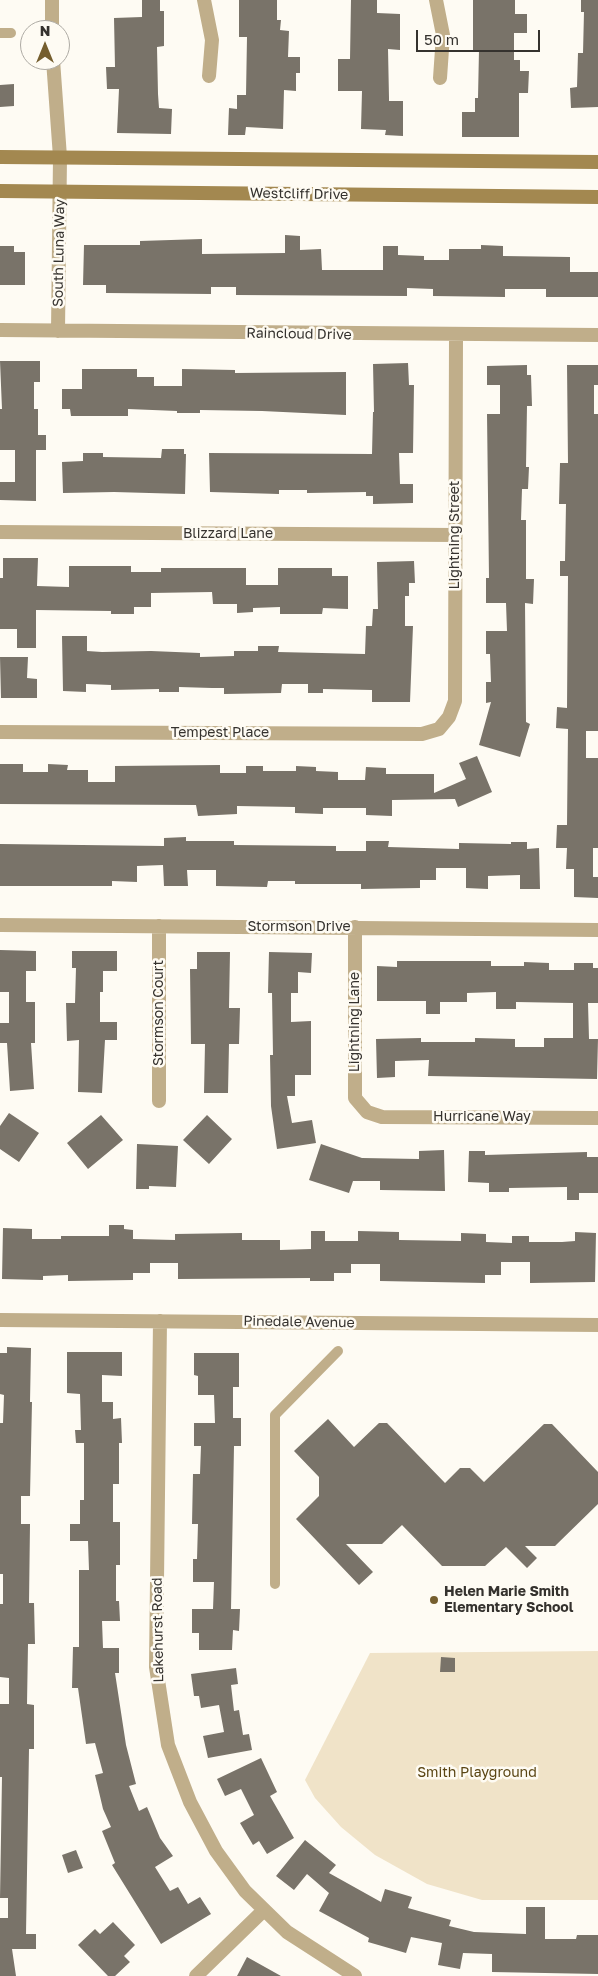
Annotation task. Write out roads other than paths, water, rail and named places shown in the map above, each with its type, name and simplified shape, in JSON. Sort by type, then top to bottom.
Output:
[{"type":"main road","points":[[0,157],[598,162]]},
{"type":"main road","name":"Westcliff Drive","points":[[0,191],[598,197]]},
{"type":"street","points":[[52,0],[52,20]]},
{"type":"street","points":[[204,0],[212,40],[209,76]]},
{"type":"street","points":[[436,0],[443,35],[440,78]]},
{"type":"street","name":"South Luna Way","points":[[54,70],[60,157],[58,331]]},
{"type":"street","name":"Raincloud Drive","points":[[0,330],[598,335]]},
{"type":"street","name":"Lightning Street","points":[[439,729],[449,717],[455,701],[456,335]]},
{"type":"street","name":"Blizzard Lane","points":[[0,532],[456,535]]},
{"type":"street","name":"Tempest Place","points":[[0,732],[422,734],[439,729]]},
{"type":"street","name":"Stormson Drive","points":[[0,925],[598,930]]},
{"type":"street","name":"Stormson Court","points":[[159,926],[159,1101]]},
{"type":"street","name":"Lightning Lane","points":[[355,927],[356,1098],[367,1112]]},
{"type":"street","name":"Hurricane Way","points":[[367,1112],[382,1117],[598,1118]]},
{"type":"street","name":"Pinedale Avenue","points":[[0,1320],[598,1325]]},
{"type":"street","name":"Lakehurst Road","points":[[160,1321],[156,1668],[160,1708],[168,1745],[190,1802],[216,1851],[245,1891],[287,1932],[356,1976]]},
{"type":"street","points":[[196,1976],[264,1910]]},
{"type":"lane","points":[[0,33],[11,33]]},
{"type":"lane","points":[[275,1584],[275,1414],[338,1351]]},
{"type":"place","name":"Helen Marie Smith Elementary School","points":[[434,1600]]},
{"type":"park label","name":"Smith Playground","points":[[477,1773]]}]
